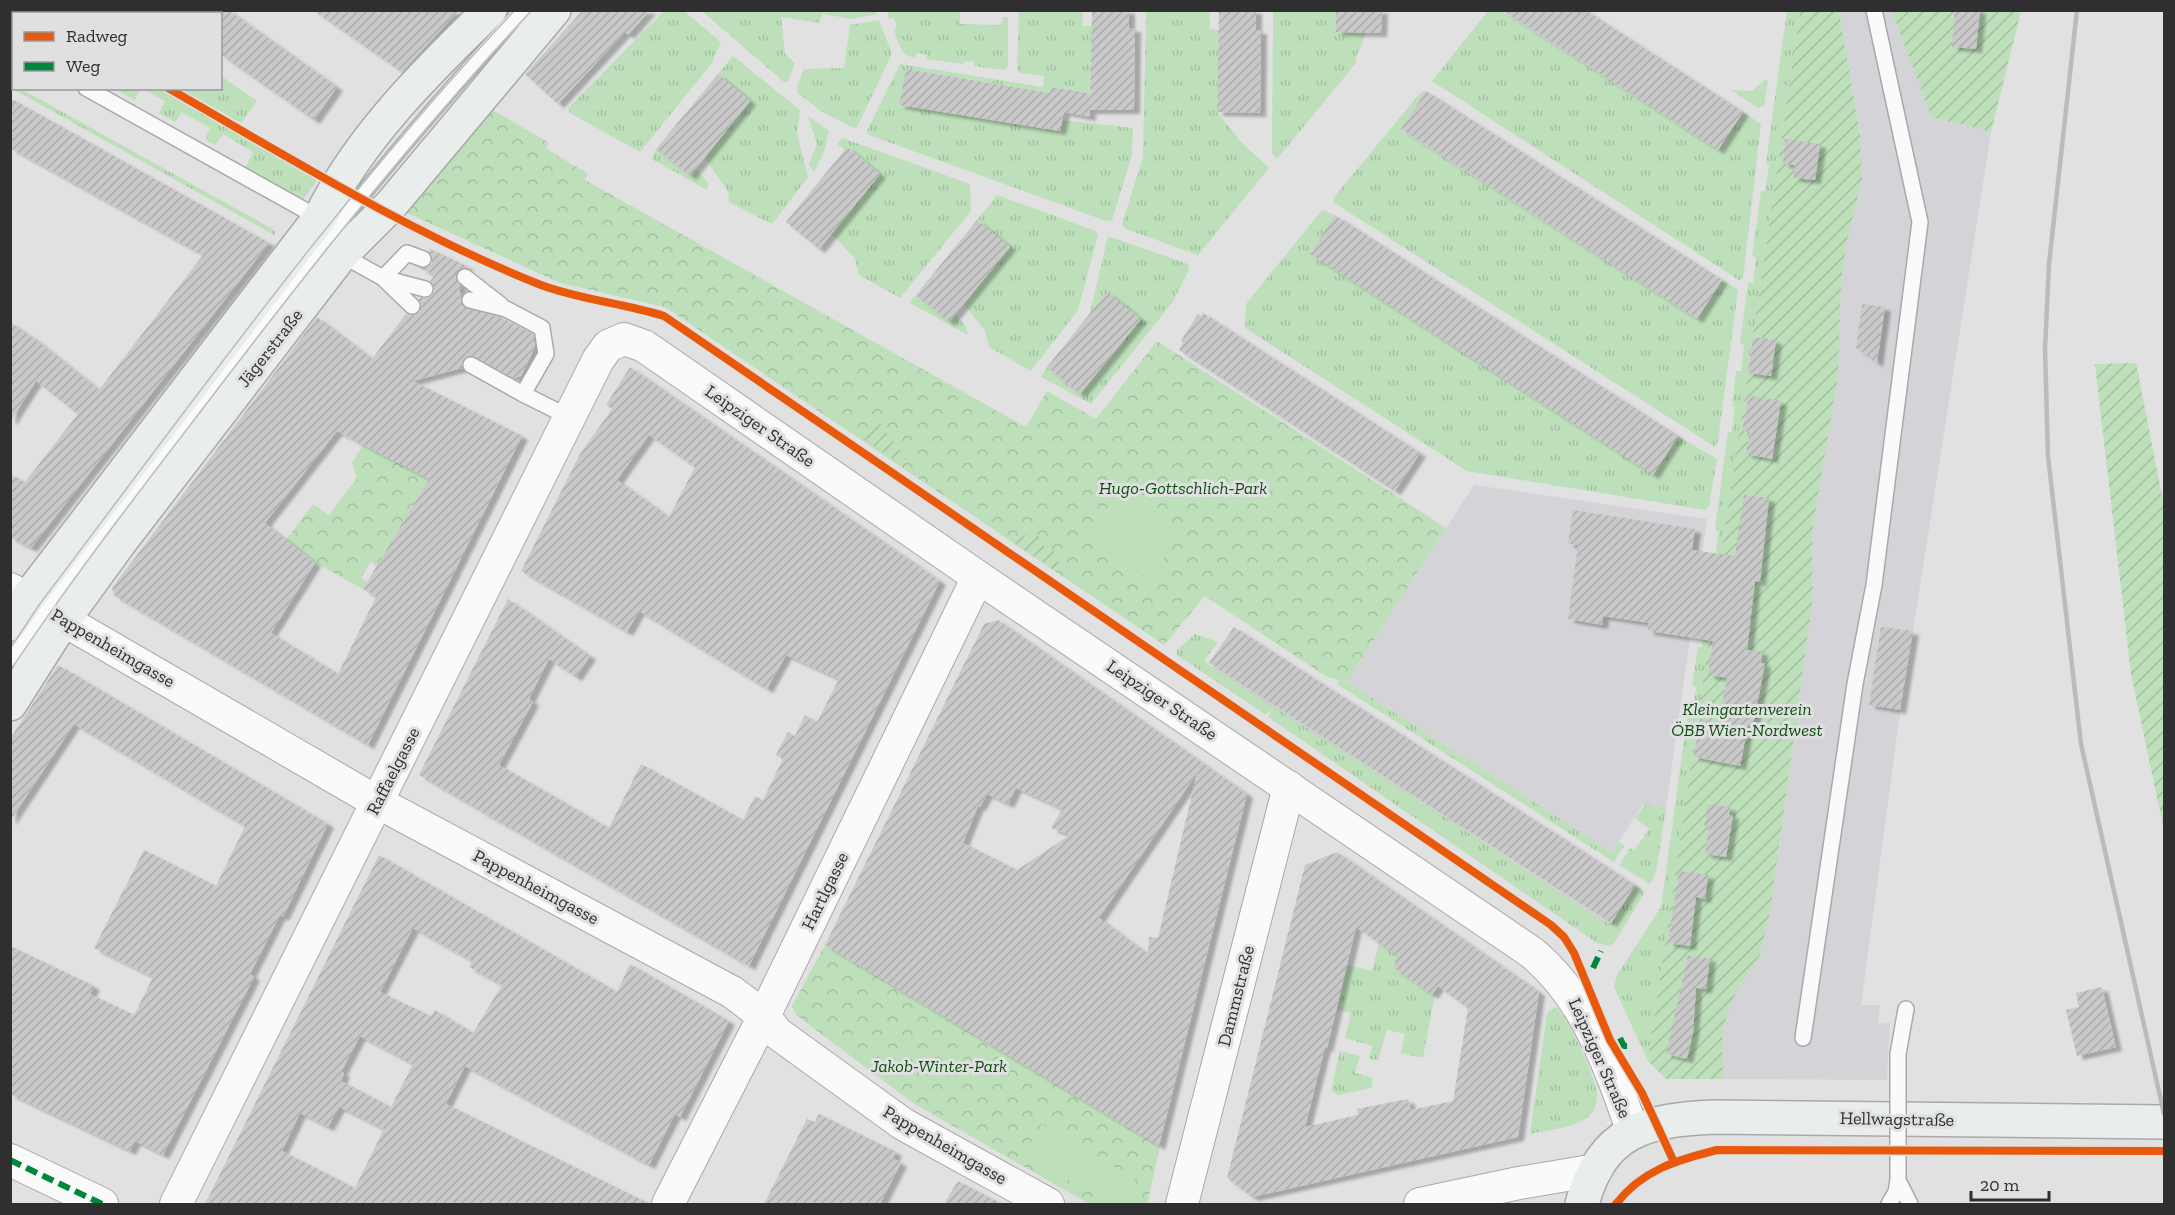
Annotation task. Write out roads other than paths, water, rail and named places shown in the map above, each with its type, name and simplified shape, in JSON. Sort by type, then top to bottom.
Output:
[{"type":"main road","name":"Jägerstraße","points":[[10,704],[31,608],[327,233],[345,173],[368,143],[435,64],[490,10]]},
{"type":"main road","name":"Jägerstraße","points":[[327,233],[405,189],[554,10]]},
{"type":"main road","name":"Hellwagstraße","points":[[1633,1132],[1669,1119],[1714,1117],[2164,1122]]},
{"type":"main road","points":[[1582,1204],[1596,1170],[1619,1141],[1633,1132]]},
{"type":"street","name":"Leipziger Straße","points":[[615,341],[624,339],[644,346],[978,577],[1531,952],[1558,976],[1578,1003],[1618,1091],[1633,1132]]},
{"type":"street","name":"Raffaelgasse","points":[[176,1204],[603,352],[615,341]]},
{"type":"street","name":"Hartlgasse","points":[[668,1204],[764,1016],[978,577]]},
{"type":"street","name":"Pappenheimgasse","points":[[31,608],[377,802],[732,992],[764,1016],[777,1033],[903,1124],[1048,1204]]},
{"type":"street","name":"Dammstraße","points":[[1182,1204],[1289,788]]},
{"type":"street","points":[[10,1160],[102,1204]]},
{"type":"street","points":[[1420,1204],[1519,1183],[1596,1170]]},
{"type":"lane","name":"Jägerstraße","points":[[327,233],[478,58],[523,10]]},
{"type":"lane","points":[[1803,1038],[1855,684],[1874,585],[1920,222],[1874,10]]},
{"type":"lane","points":[[89,90],[327,233],[383,278],[412,306]]},
{"type":"lane","points":[[383,278],[407,253],[423,260]]},
{"type":"lane","points":[[383,278],[425,289]]},
{"type":"lane","points":[[465,278],[506,309],[542,328],[546,354],[523,394]]},
{"type":"lane","points":[[470,300],[506,309]]},
{"type":"lane","points":[[471,365],[571,418]]},
{"type":"lane","name":"Jägerstraße","points":[[10,660],[31,608]]},
{"type":"lane","points":[[1889,1204],[1896,1192],[1898,1180],[1898,1054],[1906,1009]]},
{"type":"lane","points":[[1898,1180],[1910,1204]]},
{"type":"tram line","points":[[10,649],[39,605],[153,453],[328,226],[451,80],[515,10]]},
{"type":"tram line","points":[[10,671],[111,529],[293,292],[409,149],[532,10]]},
{"type":"railway","points":[[2077,10],[2049,264],[2045,349],[2048,456],[2081,744],[2164,1114]]},
{"type":"park label","name":"Hugo-Gottschlich-Park","points":[[1183,488]]},
{"type":"park label","name":"Kleingartenverein ÖBB Wien-Nordwest","points":[[1747,719]]},
{"type":"park label","name":"Jakob-Winter-Park","points":[[939,1066]]}]
